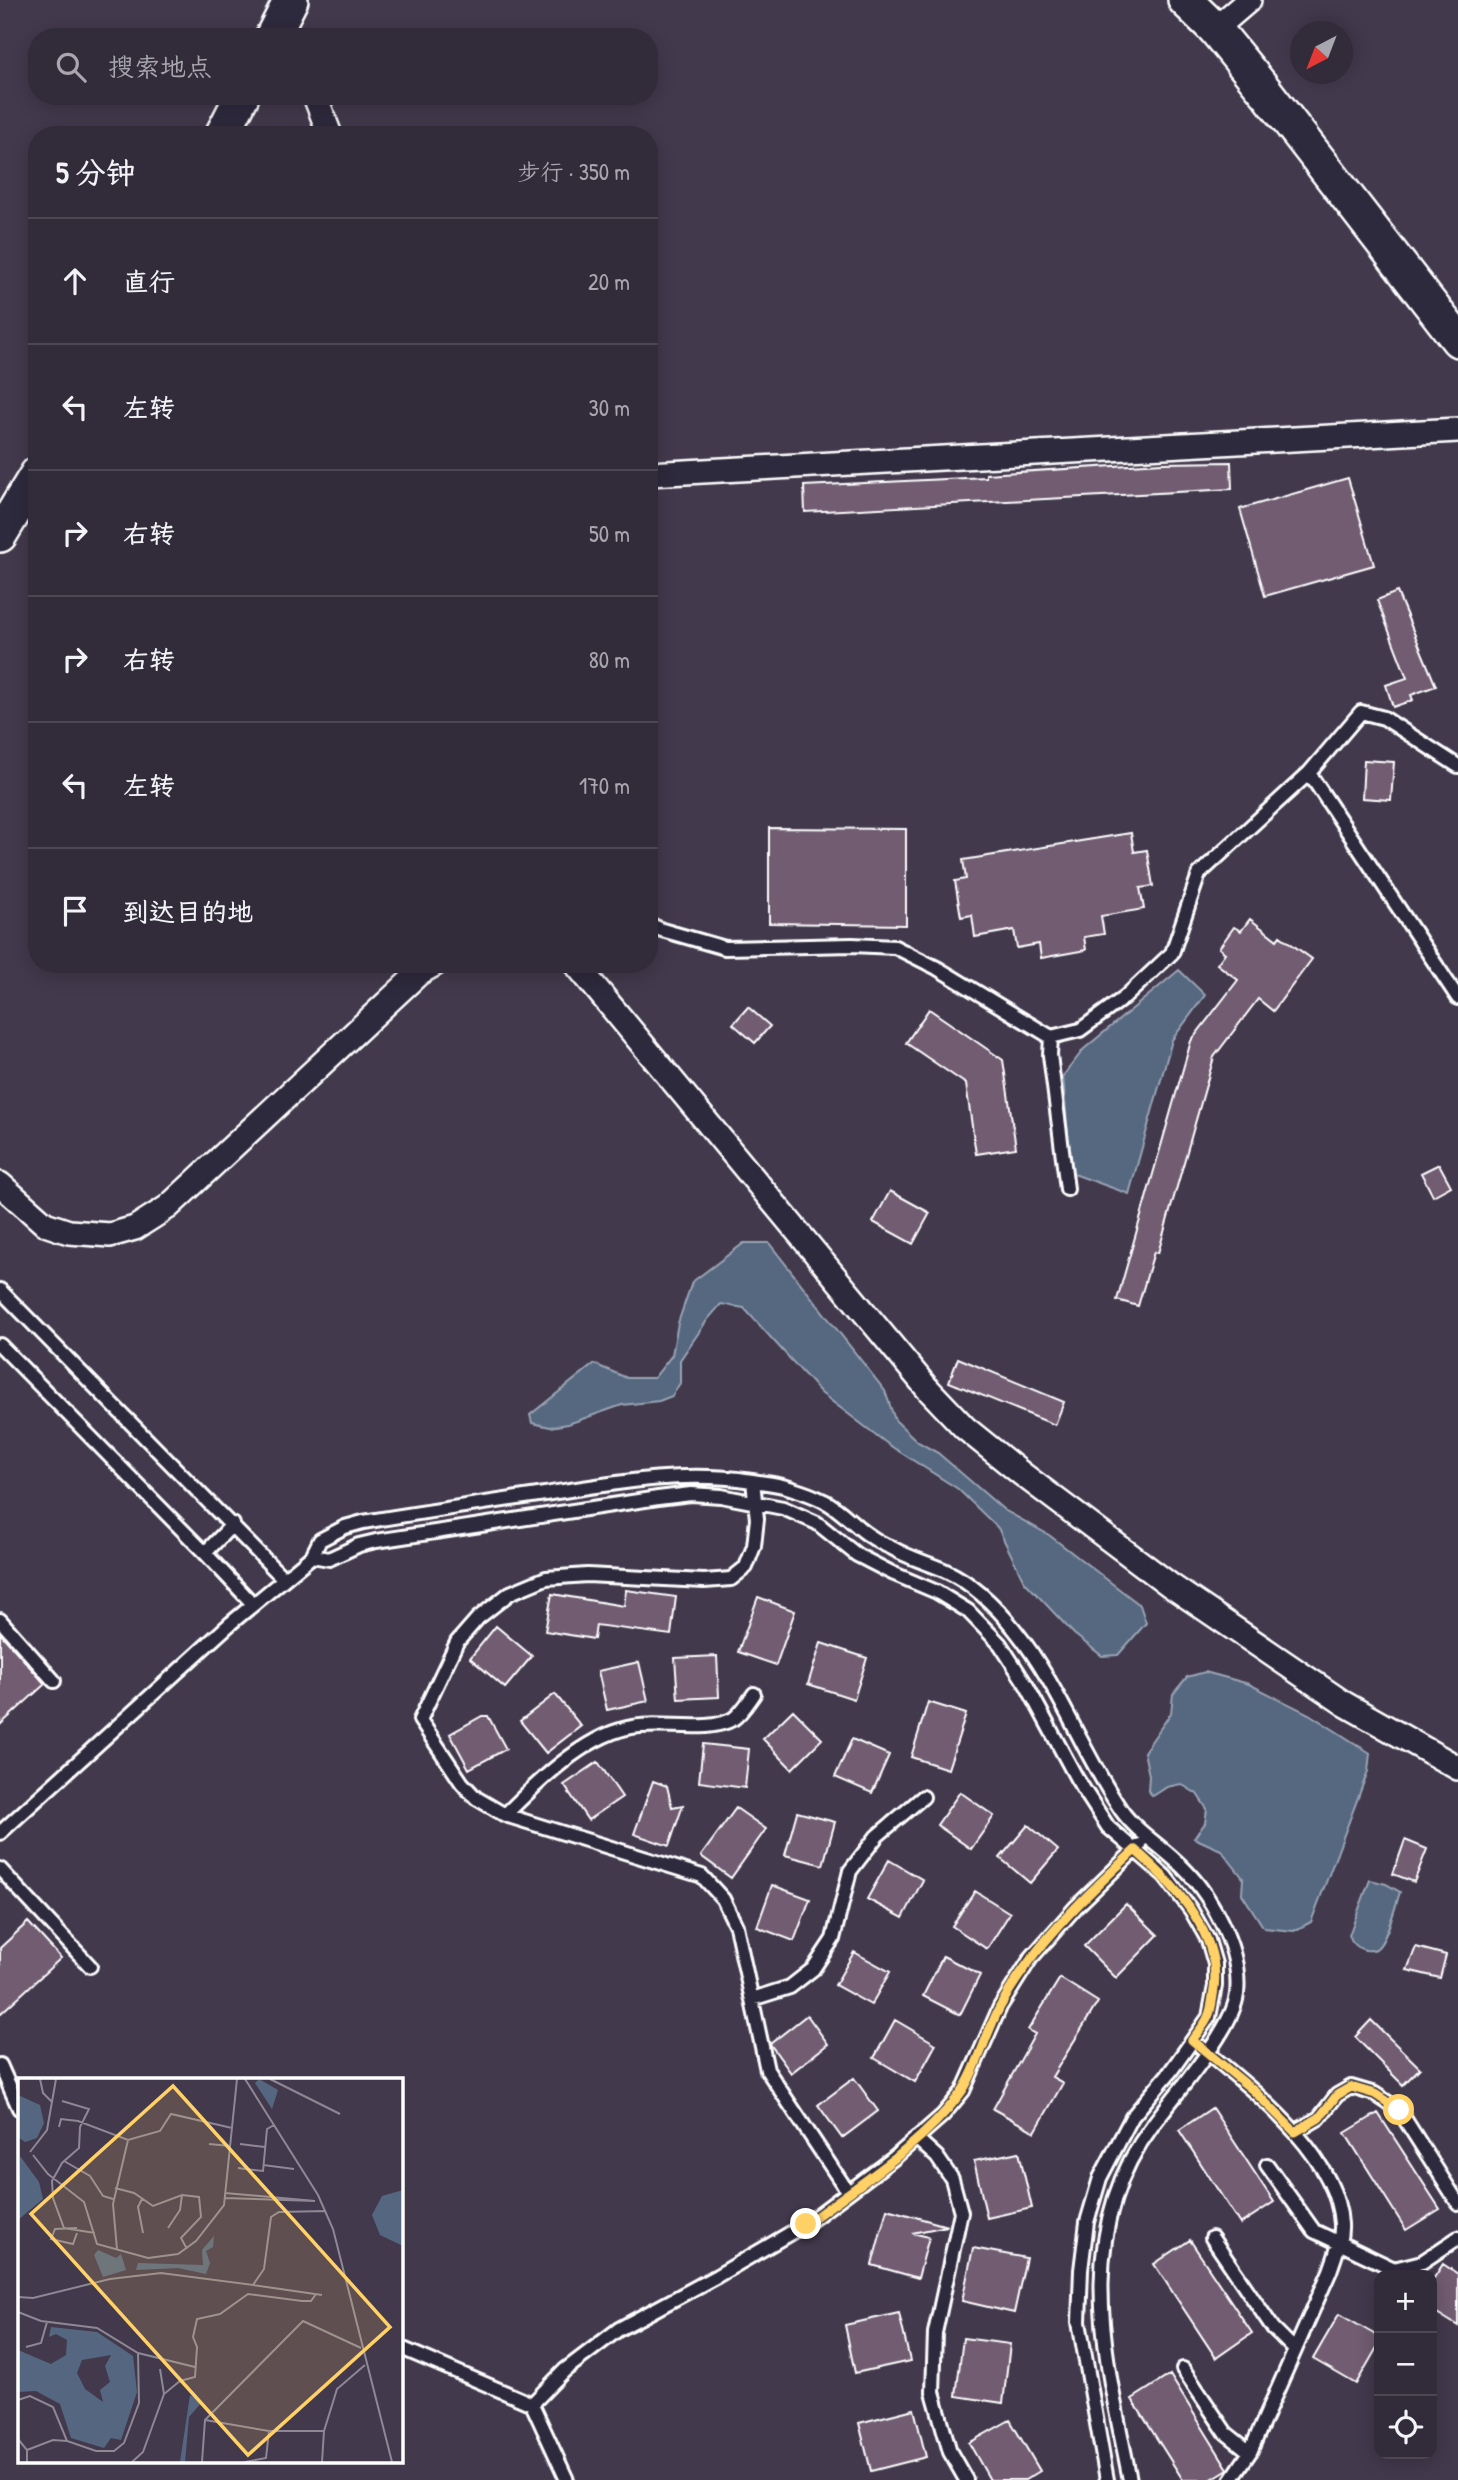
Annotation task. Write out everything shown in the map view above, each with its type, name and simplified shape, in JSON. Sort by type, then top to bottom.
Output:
[{"type":"street","points":[[278,28],[291,0]]},
{"type":"street","points":[[1185,0],[1215,29],[1458,340]]},
{"type":"street","points":[[1215,29],[1249,0]]},
{"type":"street","points":[[227,126],[237,105]]},
{"type":"street","points":[[318,105],[327,126]]},
{"type":"street","points":[[658,474],[1458,430]]},
{"type":"street","points":[[0,535],[28,489]]},
{"type":"street","points":[[0,1184],[45,1224],[68,1232],[110,1235],[135,1228],[168,1207],[419,973]]},
{"type":"street","points":[[583,973],[927,1388],[965,1428],[1170,1586],[1345,1704],[1458,1768]]},
{"type":"lane","points":[[658,928],[724,948],[852,945],[895,947],[937,968],[1051,1037],[1080,1030],[1125,997],[1172,953],[1199,874],[1309,773],[1361,712],[1384,718],[1458,766]]},
{"type":"lane","points":[[1309,773],[1458,998]]},
{"type":"lane","points":[[1051,1037],[1050,1055],[1067,1189]]},
{"type":"lane","points":[[0,1290],[233,1524],[284,1579]]},
{"type":"lane","points":[[0,1345],[253,1605]]},
{"type":"lane","points":[[0,1833],[253,1605],[312,1556],[320,1540],[345,1527],[363,1522],[660,1478],[697,1475],[788,1487],[827,1502],[871,1537],[902,1554],[948,1572],[983,1594],[1016,1631],[1045,1672],[1094,1767],[1124,1815],[1180,1863],[1206,1896],[1226,1932],[1236,1967],[1237,1996],[1224,2027],[1148,2130],[1117,2186],[1106,2229],[1100,2272],[1101,2318],[1108,2373],[1130,2480]]},
{"type":"lane","points":[[753,1481],[757,1518],[754,1546],[746,1567],[731,1578],[704,1581],[587,1575],[546,1578],[510,1593],[478,1618],[457,1642],[420,1720],[462,1783],[476,1798],[505,1815],[702,1876],[723,1899],[736,1926],[767,2070],[848,2192]]},
{"type":"lane","points":[[312,1556],[329,1559],[359,1545],[376,1541],[658,1498],[691,1494],[721,1496],[783,1508],[817,1523],[857,1555],[937,1592],[968,1611],[1000,1644],[1027,1686],[1077,1779],[1108,1827],[1165,1876],[1191,1910],[1208,1940],[1215,1964],[1215,1986],[1209,2017],[1170,2072],[1132,2117],[1100,2178],[1087,2222],[1081,2270],[1079,2322],[1107,2480]]},
{"type":"lane","points":[[205,1553],[233,1524]]},
{"type":"lane","points":[[0,1620],[54,1681]]},
{"type":"lane","points":[[505,1815],[549,1772],[596,1741],[625,1728],[661,1724],[703,1726],[734,1718],[754,1694]]},
{"type":"lane","points":[[752,1999],[790,1987],[813,1969],[833,1940],[850,1871],[877,1836],[923,1797]]},
{"type":"lane","points":[[532,2404],[565,2370],[619,2329],[806,2224],[943,2115],[963,2091],[1000,2007],[1031,1958],[1076,1907],[1148,1838]]},
{"type":"lane","points":[[0,1869],[90,1966]]},
{"type":"lane","points":[[1192,2040],[1254,2091],[1295,2132],[1319,2164],[1335,2193],[1342,2225],[1330,2271],[1250,2452],[1231,2480]]},
{"type":"lane","points":[[0,2065],[18,2106]]},
{"type":"lane","points":[[1295,2132],[1319,2118],[1337,2095],[1351,2087],[1375,2094],[1399,2110],[1458,2203]]},
{"type":"lane","points":[[916,2138],[937,2157],[952,2179],[961,2212],[935,2333],[933,2392],[950,2452],[966,2480]]},
{"type":"lane","points":[[1267,2165],[1314,2231],[1394,2269],[1422,2262],[1458,2238]]},
{"type":"lane","points":[[1212,2238],[1273,2328],[1295,2350]]},
{"type":"lane","points":[[402,2348],[532,2404],[567,2480]]},
{"type":"lane","points":[[1183,2369],[1226,2433],[1250,2452]]},
{"type":"water","points":[[1179,970],[1205,995],[1172,1040],[1129,1194],[1071,1173],[1063,1076],[1084,1049]]},
{"type":"water","points":[[744,1243],[769,1243],[885,1391],[895,1420],[918,1442],[938,1453],[1004,1510],[1049,1535],[1140,1605],[1146,1623],[1118,1655],[1102,1656],[1074,1634],[1024,1581],[998,1528],[958,1489],[889,1445],[821,1393],[744,1308],[721,1304],[708,1319],[680,1360],[680,1383],[672,1396],[659,1401],[622,1405],[568,1424],[550,1427],[532,1423],[530,1415],[594,1364],[627,1378],[654,1378],[672,1355],[678,1323],[692,1282]]},
{"type":"water","points":[[1205,1672],[1249,1684],[1309,1714],[1370,1753],[1368,1771],[1311,1922],[1294,1931],[1264,1928],[1242,1894],[1243,1878],[1221,1850],[1194,1838],[1205,1823],[1207,1809],[1197,1794],[1181,1784],[1167,1787],[1153,1796],[1148,1791],[1149,1775],[1144,1752],[1171,1713],[1173,1694],[1187,1677]]},
{"type":"water","points":[[1370,1880],[1386,1884],[1400,1892],[1380,1945],[1376,1949],[1365,1950],[1353,1943],[1349,1935]]},
{"type":"building","points":[[1231,462],[1232,489],[805,512],[804,486],[986,477],[986,474],[1162,463]]},
{"type":"building","points":[[1348,478],[1374,565],[1265,596],[1240,509]]},
{"type":"building","points":[[1397,592],[1436,686],[1411,695],[1413,700],[1393,707],[1386,685],[1407,678],[1377,600]]},
{"type":"building","points":[[1364,760],[1394,762],[1391,800],[1362,798]]},
{"type":"building","points":[[769,828],[906,829],[906,925],[769,923]]},
{"type":"building","points":[[1131,833],[1134,852],[1147,850],[1153,886],[1140,888],[1144,909],[1101,916],[1104,934],[1084,937],[1086,950],[1041,958],[1039,944],[1017,948],[1014,930],[975,937],[972,915],[961,917],[955,881],[966,879],[963,860]]},
{"type":"building","points":[[1250,919],[1277,940],[1280,936],[1312,959],[1273,1011],[1258,999],[1214,1057],[1158,1253],[1154,1252],[1138,1306],[1117,1300],[1191,1041],[1238,980],[1217,964],[1225,953],[1219,948],[1234,927],[1241,931]]},
{"type":"building","points":[[748,1007],[770,1026],[755,1043],[733,1024]]},
{"type":"building","points":[[929,1009],[1003,1060],[1016,1148],[976,1154],[966,1084],[906,1043]]},
{"type":"building","points":[[1439,1164],[1451,1186],[1433,1196],[1421,1173]]},
{"type":"building","points":[[890,1191],[930,1213],[913,1244],[873,1222]]},
{"type":"building","points":[[958,1358],[1064,1402],[1055,1425],[949,1382]]},
{"type":"building","points":[[626,1590],[676,1597],[671,1635],[596,1625],[594,1639],[545,1631],[552,1594],[624,1606]]},
{"type":"building","points":[[758,1597],[795,1611],[776,1665],[738,1652]]},
{"type":"building","points":[[496,1626],[532,1656],[505,1688],[470,1658]]},
{"type":"building","points":[[0,1633],[45,1684],[0,1725]]},
{"type":"building","points":[[821,1643],[867,1658],[854,1699],[808,1684]]},
{"type":"building","points":[[717,1656],[719,1697],[678,1699],[675,1658]]},
{"type":"building","points":[[639,1662],[648,1701],[607,1710],[598,1671]]},
{"type":"building","points":[[555,1694],[581,1726],[546,1753],[520,1721]]},
{"type":"building","points":[[928,1702],[966,1714],[948,1769],[911,1757]]},
{"type":"building","points":[[793,1710],[822,1739],[792,1769],[763,1739]]},
{"type":"building","points":[[482,1716],[488,1716],[506,1749],[469,1769],[450,1734]]},
{"type":"building","points":[[852,1739],[889,1755],[872,1793],[835,1777]]},
{"type":"building","points":[[703,1744],[749,1749],[745,1788],[699,1782]]},
{"type":"building","points":[[598,1762],[622,1797],[588,1820],[564,1785]]},
{"type":"building","points":[[653,1781],[667,1786],[672,1807],[683,1805],[669,1846],[634,1834]]},
{"type":"building","points":[[960,1792],[994,1816],[971,1849],[937,1825]]},
{"type":"building","points":[[736,1808],[766,1829],[731,1878],[701,1856]]},
{"type":"building","points":[[797,1812],[835,1822],[823,1865],[785,1855]]},
{"type":"building","points":[[1028,1825],[1058,1850],[1030,1883],[1000,1858]]},
{"type":"building","points":[[1405,1840],[1427,1849],[1414,1882],[1393,1874]]},
{"type":"building","points":[[889,1860],[923,1880],[903,1918],[867,1899]]},
{"type":"building","points":[[772,1885],[810,1899],[794,1941],[757,1927]]},
{"type":"building","points":[[975,1891],[1010,1913],[987,1949],[952,1926]]},
{"type":"building","points":[[1126,1904],[1158,1935],[1116,1978],[1084,1946]]},
{"type":"building","points":[[28,1922],[61,1958],[0,2014],[0,1948]]},
{"type":"building","points":[[1416,1947],[1446,1955],[1440,1978],[1407,1970]]},
{"type":"building","points":[[854,1952],[890,1972],[871,2005],[835,1985]]},
{"type":"building","points":[[943,1956],[980,1975],[960,2015],[923,1996]]},
{"type":"building","points":[[1060,1978],[1098,2002],[1052,2077],[1063,2083],[1035,2132],[993,2109],[1035,2034],[1028,2030]]},
{"type":"building","points":[[807,2015],[828,2044],[791,2073],[770,2044]]},
{"type":"building","points":[[895,2020],[936,2044],[915,2082],[874,2058]]},
{"type":"building","points":[[1371,2020],[1420,2068],[1403,2085],[1355,2037]]},
{"type":"building","points":[[854,2078],[878,2111],[842,2138],[818,2105]]},
{"type":"building","points":[[1212,2108],[1274,2202],[1240,2224],[1179,2130]]},
{"type":"building","points":[[1378,2113],[1440,2209],[1406,2230],[1345,2133]]},
{"type":"building","points":[[1019,2152],[1032,2208],[987,2218],[974,2161]]},
{"type":"building","points":[[887,2209],[947,2226],[912,2233],[929,2237],[918,2278],[872,2265]]},
{"type":"building","points":[[1190,2240],[1252,2333],[1216,2358],[1154,2264]]},
{"type":"building","points":[[973,2248],[1026,2258],[1014,2313],[962,2301]]},
{"type":"building","points":[[1443,2264],[1458,2274],[1458,2326],[1437,2313],[1437,2273]]},
{"type":"building","points":[[899,2313],[910,2361],[855,2373],[845,2325]]},
{"type":"building","points":[[1339,2314],[1374,2334],[1374,2353],[1356,2384],[1313,2359]]},
{"type":"building","points":[[963,2338],[1010,2344],[1003,2403],[956,2396]]},
{"type":"building","points":[[1170,2375],[1228,2469],[1210,2480],[1183,2480],[1132,2399]]},
{"type":"building","points":[[914,2409],[926,2457],[871,2471],[859,2423]]},
{"type":"building","points":[[1010,2420],[1040,2471],[1025,2480],[990,2480],[969,2443]]},
{"type":"route","points":[[806,2224],[894,2158],[943,2115],[963,2091],[1000,2007],[1031,1958],[1076,1907],[1135,1850],[1165,1876],[1191,1910],[1208,1940],[1215,1964],[1215,1986],[1209,2017],[1192,2040],[1254,2091],[1295,2132],[1319,2118],[1337,2095],[1351,2087],[1375,2094],[1399,2110]]}]
